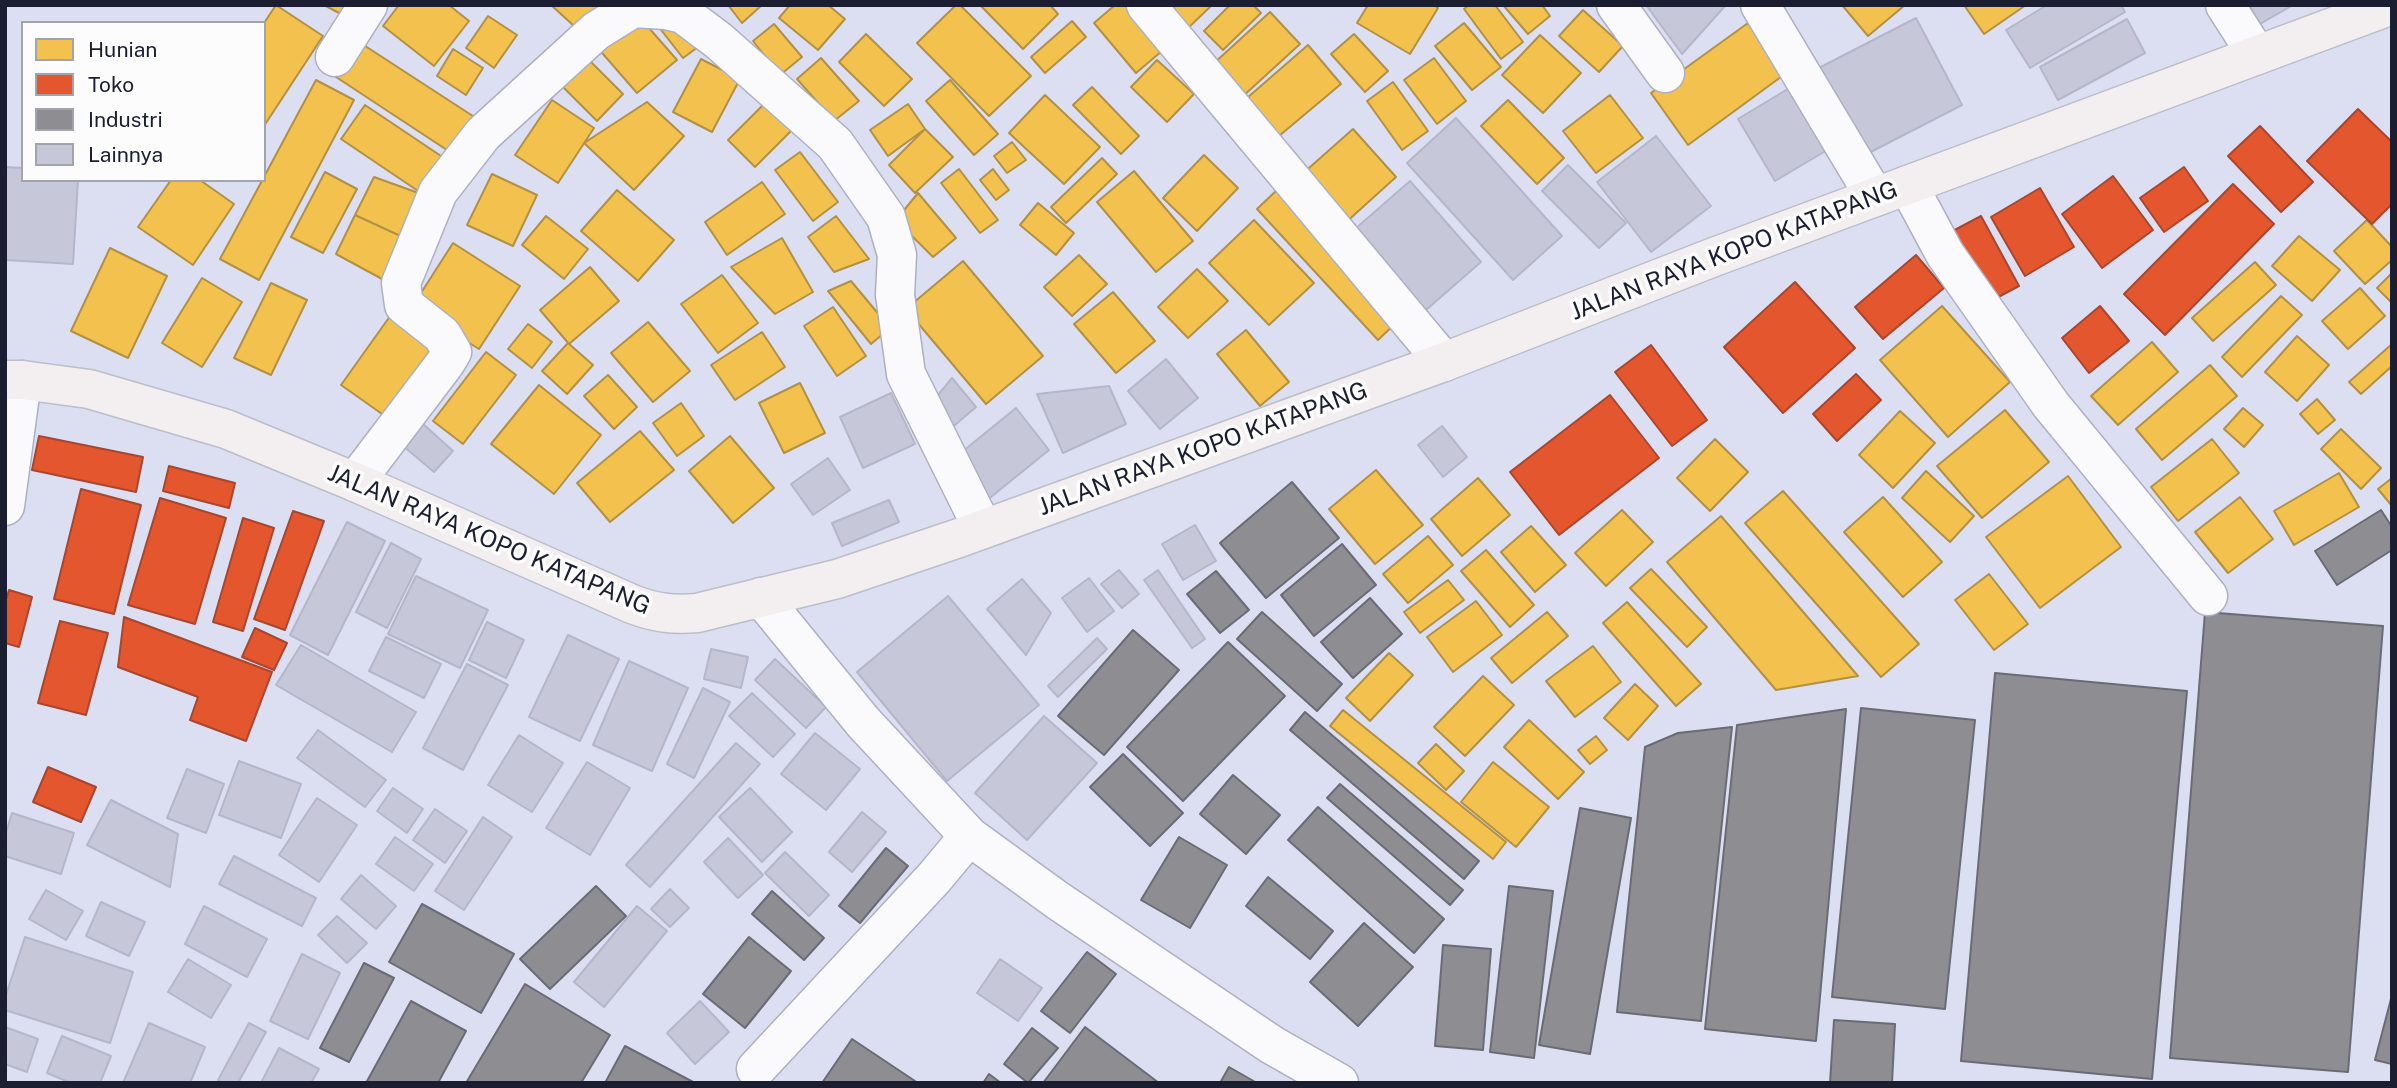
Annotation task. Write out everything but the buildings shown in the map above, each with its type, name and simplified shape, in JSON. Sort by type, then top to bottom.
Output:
[{"type":"main road","name":"JALAN RAYA KOPO KATAPANG","points":[[14,380],[89,389],[226,429],[355,482],[653,612],[674,615],[697,613],[837,579],[983,529],[1444,362],[1891,191],[2392,5]]},
{"type":"street","points":[[335,57],[368,5]]},
{"type":"street","points":[[1146,5],[1444,362]]},
{"type":"street","points":[[1616,5],[1665,73]]},
{"type":"street","points":[[1760,5],[1891,191],[1945,254],[2050,405],[2208,596]]},
{"type":"street","points":[[2225,5],[2257,55]]},
{"type":"street","points":[[355,482],[452,352],[442,335],[404,305],[401,283],[438,192],[482,134],[596,31],[633,8],[666,10],[683,14],[719,41],[835,144],[886,217],[897,255],[895,295],[906,374],[983,529]]},
{"type":"street","points":[[5,506],[14,380]]},
{"type":"street","points":[[761,597],[863,722],[969,836],[1057,900],[1260,1038],[1339,1083]]},
{"type":"street","points":[[756,1069],[934,878],[969,836]]}]
